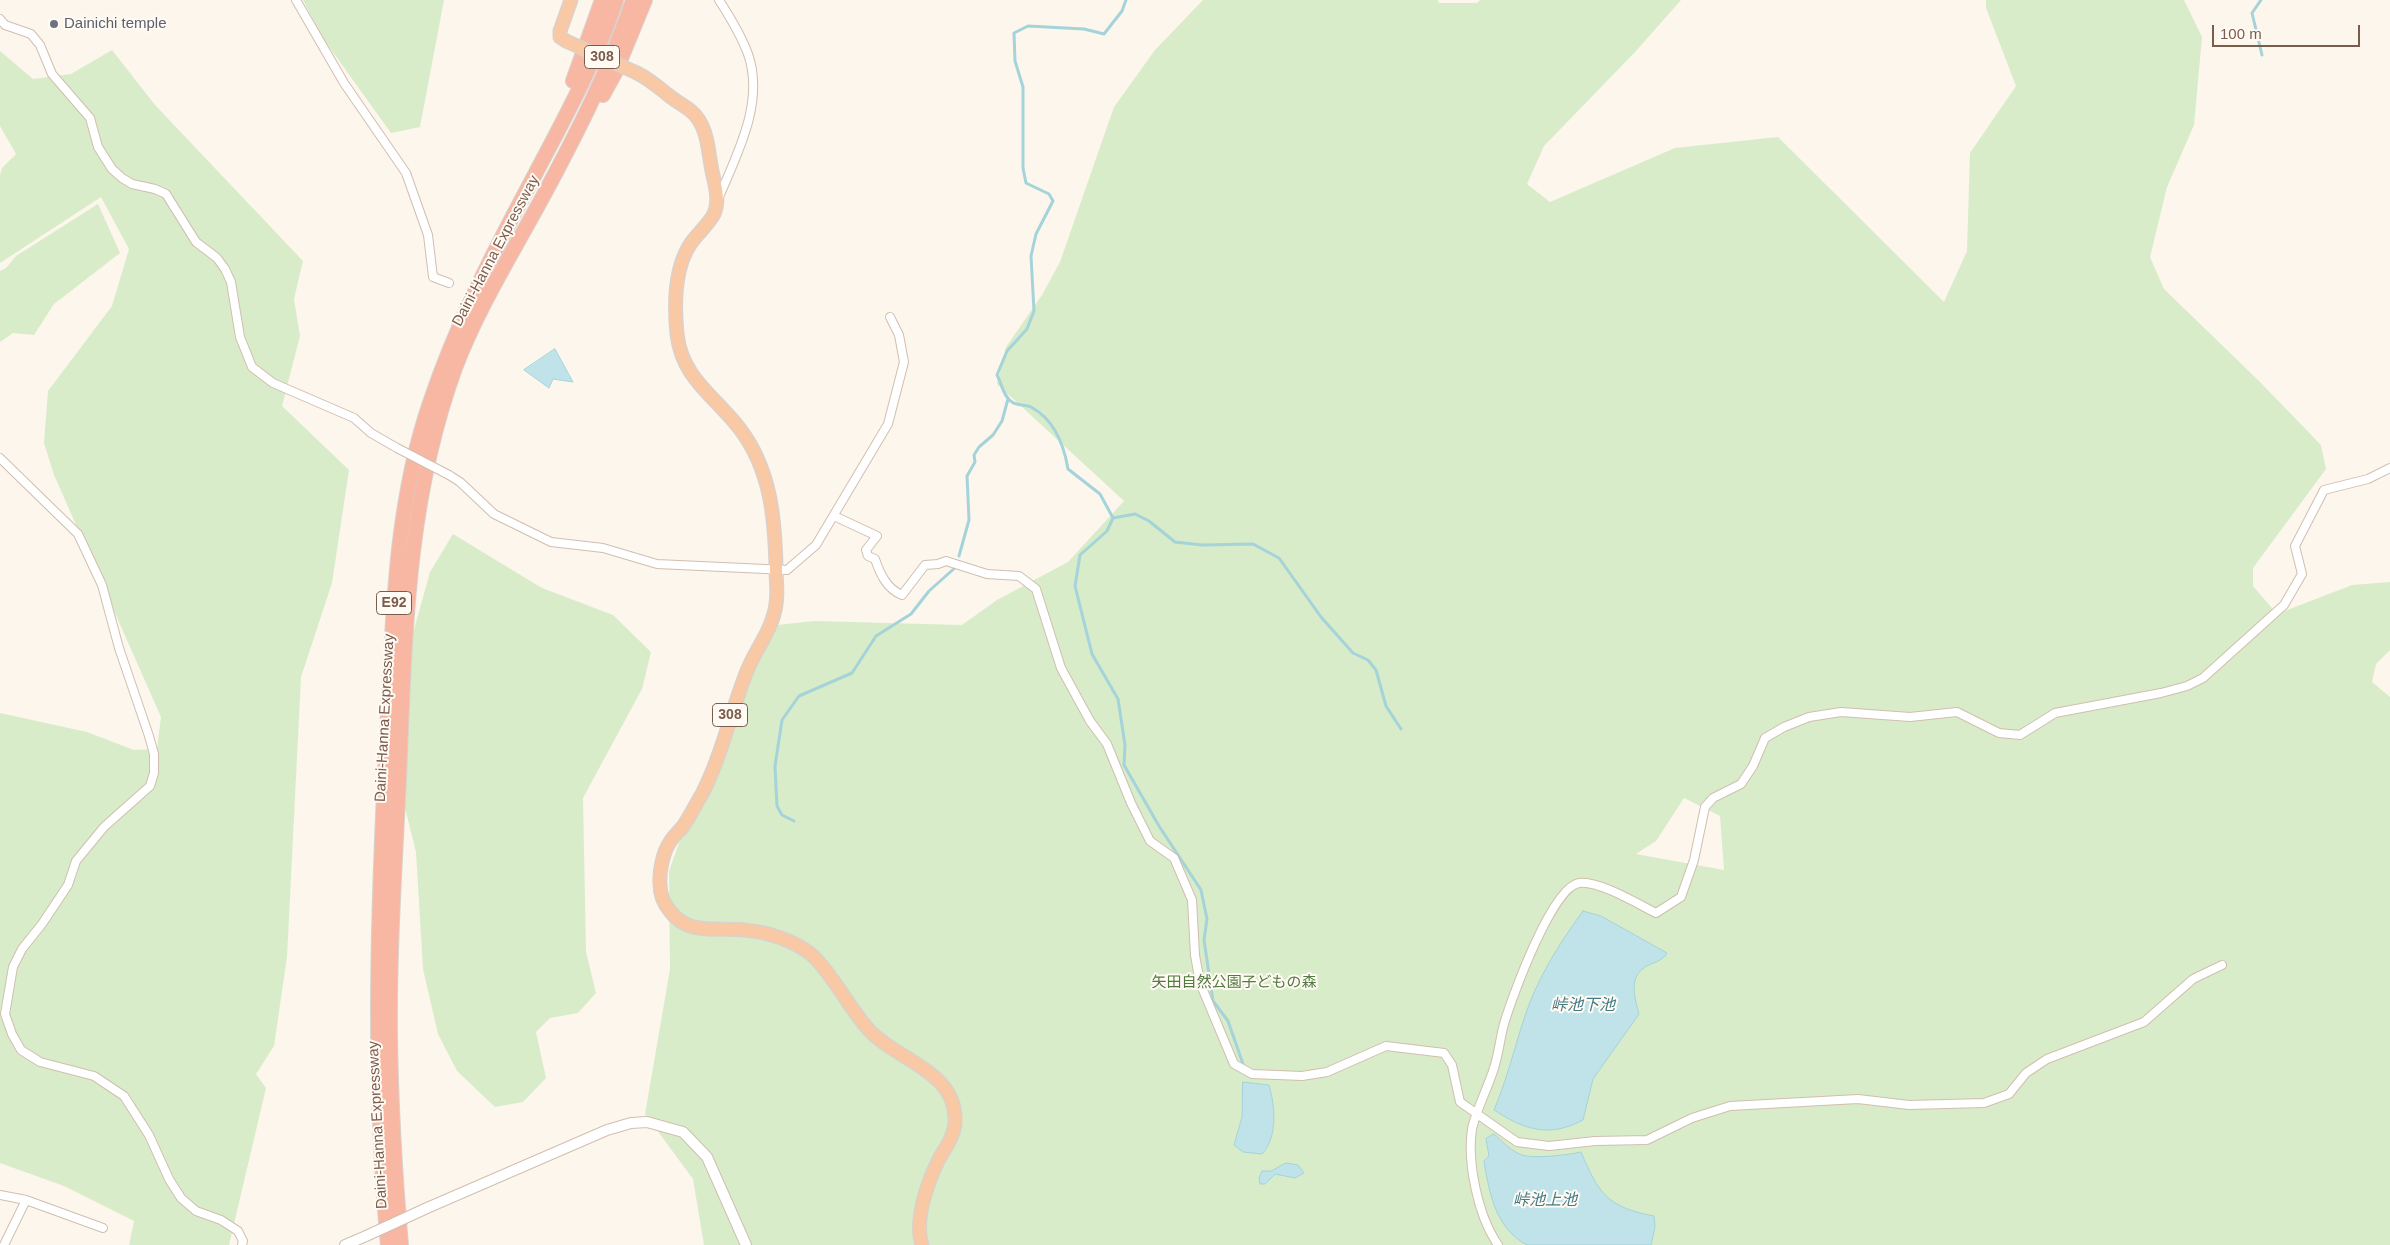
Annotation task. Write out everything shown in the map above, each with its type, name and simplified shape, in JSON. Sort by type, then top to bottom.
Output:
[{"type":"highway","name":"308","points":[[571,0],[560,31],[560,37],[652,81],[694,114],[705,131],[717,200],[714,214],[704,229],[693,239],[681,263],[678,275],[677,332],[681,358],[693,378],[740,430],[757,457],[768,487],[774,514],[776,604],[772,623],[749,666],[703,791],[682,828],[670,842],[660,876],[661,893],[670,912],[683,924],[703,929],[754,931],[782,939],[806,951],[824,968],[853,1010],[876,1038],[892,1050],[923,1068],[944,1087],[952,1102],[955,1122],[951,1138],[930,1182],[918,1228],[922,1245]]},
{"type":"highway","points":[[546,190],[616,73],[645,0]]},
{"type":"highway","name":"Daini-Hanna Expressway","points":[[388,1245],[378,1117],[377,962],[392,633],[400,537],[418,445],[444,362],[462,317],[530,184],[580,65],[611,2]]},
{"type":"highway","name":"Daini-Hanna Expressway","points":[[401,1245],[392,1117],[391,962],[406,634],[413,540],[430,449],[456,365],[493,283],[546,190],[606,68],[631,6]]},
{"type":"street","points":[[296,0],[344,83],[406,173],[428,235],[432,277],[449,283]]},
{"type":"street","points":[[717,200],[745,136],[752,82],[748,56],[722,2]]},
{"type":"street","points":[[0,18],[5,25],[31,34],[40,45],[52,74],[90,118],[98,147],[112,169],[132,184],[155,189],[166,194],[196,242],[221,264],[232,282],[240,337],[252,367],[260,375],[273,383],[354,418],[371,433],[460,482],[494,514],[551,542],[603,548],[657,564],[787,570],[816,546],[888,424],[904,362],[899,334],[890,317]]},
{"type":"street","points":[[0,458],[78,534],[102,585],[119,648],[154,754],[154,773],[150,786],[104,827],[76,861],[68,886],[22,949],[13,967],[5,1014],[12,1034],[21,1050],[40,1062],[94,1076],[124,1096],[149,1135],[169,1180],[182,1198],[196,1212],[221,1220],[238,1231],[243,1241],[242,1245]]},
{"type":"street","points":[[1498,1245],[1478,1198],[1471,1158],[1472,1127],[1496,1064],[1503,1026],[1520,978],[1550,914],[1566,889],[1579,883],[1596,885],[1656,913],[1681,897],[1694,860],[1704,807],[1713,798],[1741,784],[1753,766],[1765,738],[1784,727],[1809,717],[1841,712],[1910,717],[1957,712],[1999,733],[2020,735],[2055,713],[2162,693],[2187,686],[2204,678],[2284,605],[2302,574],[2295,546],[2324,490],[2368,479],[2390,468]]},
{"type":"street","points":[[834,516],[878,536],[866,550],[868,556],[875,559],[880,572],[892,592],[902,595],[925,565],[946,561],[987,574],[1019,576],[1036,589],[1061,668],[1090,721],[1107,744],[1150,841],[1174,858],[1192,900],[1195,955],[1200,983],[1234,1064],[1252,1074],[1302,1076],[1327,1072],[1386,1046],[1444,1053],[1452,1065],[1460,1102],[1517,1142],[1549,1146],[1595,1141],[1647,1140],[1692,1118],[1730,1106],[1858,1099],[1909,1105],[1984,1103],[2009,1094],[2026,1073],[2047,1059],[2144,1022],[2193,979],[2222,965]]},
{"type":"street","points":[[345,1245],[607,1130],[631,1123],[648,1122],[683,1132],[707,1157],[746,1245]]},
{"type":"street","points":[[0,1195],[26,1200],[103,1228]]},
{"type":"street","points":[[4,1245],[26,1200]]},
{"type":"green space","points":[[303,0],[444,0],[420,127],[391,133],[322,37]]},
{"type":"green space","name":"矢田自然公園子どもの森","points":[[1203,0],[1438,0],[1439,3],[1477,3],[1480,0],[1681,0],[1636,51],[1544,146],[1527,184],[1550,202],[1675,148],[1778,137],[1944,302],[1967,251],[1970,153],[2016,86],[1986,8],[1986,0],[2184,0],[2202,37],[2194,125],[2167,187],[2150,257],[2164,289],[2259,381],[2321,445],[2326,469],[2253,568],[2253,586],[2277,614],[2352,585],[2390,582],[2390,650],[2376,664],[2372,682],[2390,697],[2390,1245],[704,1245],[693,1179],[645,1114],[670,969],[669,871],[718,735],[740,683],[777,625],[814,621],[962,625],[997,600],[1068,562],[1124,501],[997,384],[1006,347],[1042,295],[1060,262],[1114,107],[1155,50]],"holes":[[[1684,798],[1720,816],[1724,870],[1636,854],[1656,841]]]},
{"type":"green space","points":[[112,50],[155,105],[303,261],[294,299],[300,336],[282,406],[349,470],[332,583],[301,677],[287,957],[274,1046],[256,1074],[266,1088],[229,1245],[129,1245],[134,1221],[64,1186],[0,1163],[0,713],[87,732],[134,750],[157,749],[161,717],[54,475],[44,443],[48,391],[112,306],[129,249],[101,197],[0,263],[0,175],[2,168],[16,154],[0,126],[0,51],[33,79],[71,74]]},
{"type":"green space","points":[[98,204],[120,253],[54,304],[34,335],[13,333],[0,342],[0,271],[6,268],[16,256]]},
{"type":"green space","points":[[453,534],[542,588],[613,615],[651,652],[642,689],[583,798],[586,952],[596,993],[578,1013],[550,1018],[536,1032],[546,1078],[523,1102],[495,1107],[457,1071],[438,1034],[423,969],[416,852],[401,792],[412,637],[430,572]]},
{"type":"water","points":[[555,349],[573,382],[553,379],[549,388],[524,370]]},
{"type":"water","name":"峠池下池","points":[[1583,911],[1601,916],[1667,953],[1660,960],[1645,967],[1636,977],[1634,989],[1639,1014],[1593,1079],[1583,1120],[1559,1129],[1548,1130],[1527,1127],[1494,1110],[1505,1082],[1532,997],[1555,953]]},
{"type":"water","points":[[1243,1082],[1269,1085],[1273,1102],[1274,1121],[1271,1139],[1262,1154],[1243,1152],[1234,1145],[1242,1117]]},
{"type":"water","name":"峠池上池","points":[[1494,1134],[1510,1148],[1522,1155],[1543,1157],[1581,1152],[1593,1178],[1607,1196],[1625,1208],[1654,1216],[1655,1227],[1651,1245],[1527,1245],[1516,1238],[1501,1220],[1488,1185],[1484,1161],[1489,1156],[1486,1139]]},
{"type":"water","points":[[1286,1163],[1298,1165],[1304,1173],[1295,1178],[1275,1174],[1265,1184],[1260,1184],[1259,1178],[1262,1171],[1271,1171]]},
{"type":"waterway","points":[[1126,0],[1122,11],[1104,34],[1084,29],[1028,26],[1014,33],[1015,61],[1023,87],[1023,168],[1026,183],[1049,194],[1053,201],[1036,234],[1031,256],[1034,311],[1027,329],[1007,351],[997,375],[1009,400],[1016,404],[1031,407],[1039,412],[1052,426],[1061,442],[1068,469],[1100,494],[1113,518],[1107,531],[1080,555],[1075,586],[1092,654],[1118,699],[1125,745],[1124,765],[1159,826],[1201,890],[1207,919],[1204,940],[1213,1001],[1228,1021],[1243,1064]]},
{"type":"waterway","points":[[2261,0],[2252,13],[2262,55]]},
{"type":"waterway","points":[[959,556],[969,520],[967,476],[975,462],[974,455],[979,447],[993,435],[1002,421],[1008,399]]},
{"type":"waterway","points":[[1113,518],[1135,514],[1149,521],[1175,542],[1202,545],[1253,544],[1279,558],[1321,617],[1353,653],[1368,660],[1376,670],[1386,706],[1401,729]]},
{"type":"waterway","points":[[794,821],[782,815],[777,806],[775,766],[782,720],[799,696],[852,673],[876,636],[911,614],[929,591],[957,566]]},
{"type":"place","name":"Dainichi temple","points":[[54,24]]}]
